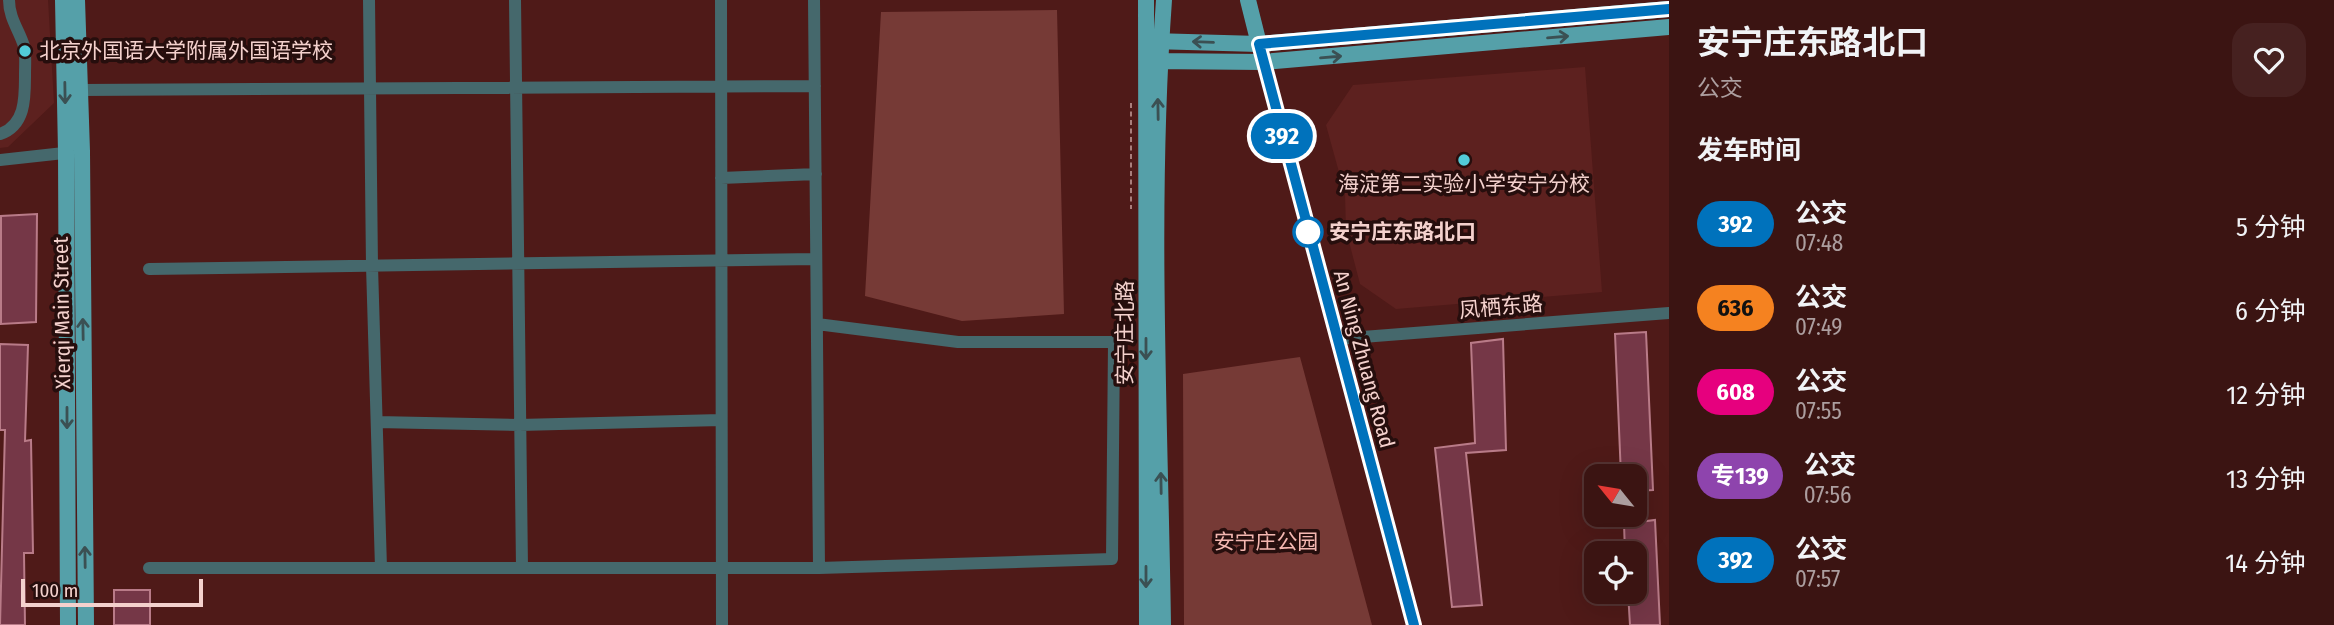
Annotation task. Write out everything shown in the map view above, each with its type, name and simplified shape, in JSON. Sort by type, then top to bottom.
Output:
[{"type":"main road","name":"Xierqi Main Street","points":[[62,0],[74,151],[86,625]]},
{"type":"main road","name":"Xierqi Main Street","points":[[68,625],[74,151],[80,90],[78,0]]},
{"type":"main road","points":[[1146,0],[1154,41]]},
{"type":"main road","points":[[1154,41],[1164,0]]},
{"type":"main road","points":[[1248,0],[1259,44]]},
{"type":"main road","points":[[1154,41],[1259,44],[1669,9]]},
{"type":"main road","points":[[1153,61],[1263,62],[1669,27]]},
{"type":"main road","name":"安宁庄北路","points":[[1147,625],[1154,41]]},
{"type":"main road","name":"安宁庄北路","points":[[1153,61],[1163,625]]},
{"type":"street","points":[[0,134],[9,131],[20,117],[25,96],[24,48],[9,11],[9,0]]},
{"type":"street","points":[[369,0],[372,266],[380,568]]},
{"type":"street","points":[[515,0],[522,568]]},
{"type":"street","points":[[721,0],[722,625]]},
{"type":"street","points":[[814,0],[819,568]]},
{"type":"street","name":"An Ning Zhuang Road","points":[[1259,44],[1414,625]]},
{"type":"street","points":[[80,90],[815,86]]},
{"type":"street","points":[[0,160],[74,151]]},
{"type":"street","points":[[721,178],[816,174]]},
{"type":"street","points":[[149,269],[816,259]]},
{"type":"street","name":"凤栖东路","points":[[1337,339],[1669,313]]},
{"type":"street","points":[[149,568],[819,568],[1112,559],[1114,342],[958,342],[817,324]]},
{"type":"street","points":[[377,422],[519,425],[721,420]]},
{"type":"shaded area","name":"北京外国语大学附属外国语学校","points":[[0,0],[48,0],[54,103],[8,147],[0,148]]},
{"type":"shaded area","name":"海淀第二实验小学安宁分校","points":[[1585,67],[1602,292],[1396,309],[1360,284],[1346,230],[1345,194],[1326,125],[1353,85]]},
{"type":"green space","points":[[1057,10],[1064,314],[962,321],[865,296],[881,12]]},
{"type":"green space","name":"安宁庄公园","points":[[1300,357],[1372,625],[1184,625],[1183,374]]},
{"type":"building","points":[[37,214],[36,322],[1,324],[1,216]]},
{"type":"building","points":[[1646,332],[1653,490],[1647,490],[1647,464],[1620,464],[1615,334]]},
{"type":"building","points":[[1503,339],[1506,450],[1466,453],[1482,605],[1452,607],[1435,448],[1475,443],[1471,343]]},
{"type":"building","points":[[0,344],[28,345],[25,441],[31,440],[33,553],[24,553],[25,625],[0,625],[5,430],[0,430]]},
{"type":"building","points":[[1655,520],[1660,625],[1630,625],[1629,604],[1647,604],[1647,541],[1625,541],[1624,527],[1647,527],[1647,521]]},
{"type":"building","points":[[114,590],[150,590],[150,625],[114,625]]},
{"type":"bus line","name":"392","points":[[1414,625],[1270,94],[1259,44],[1669,9]]},
{"type":"place","name":"北京外国语大学附属外国语学校","points":[[25,51]]},
{"type":"place","name":"海淀第二实验小学安宁分校","points":[[1464,160]]},
{"type":"place","name":"安宁庄东路北口","points":[[1308,232]]}]
